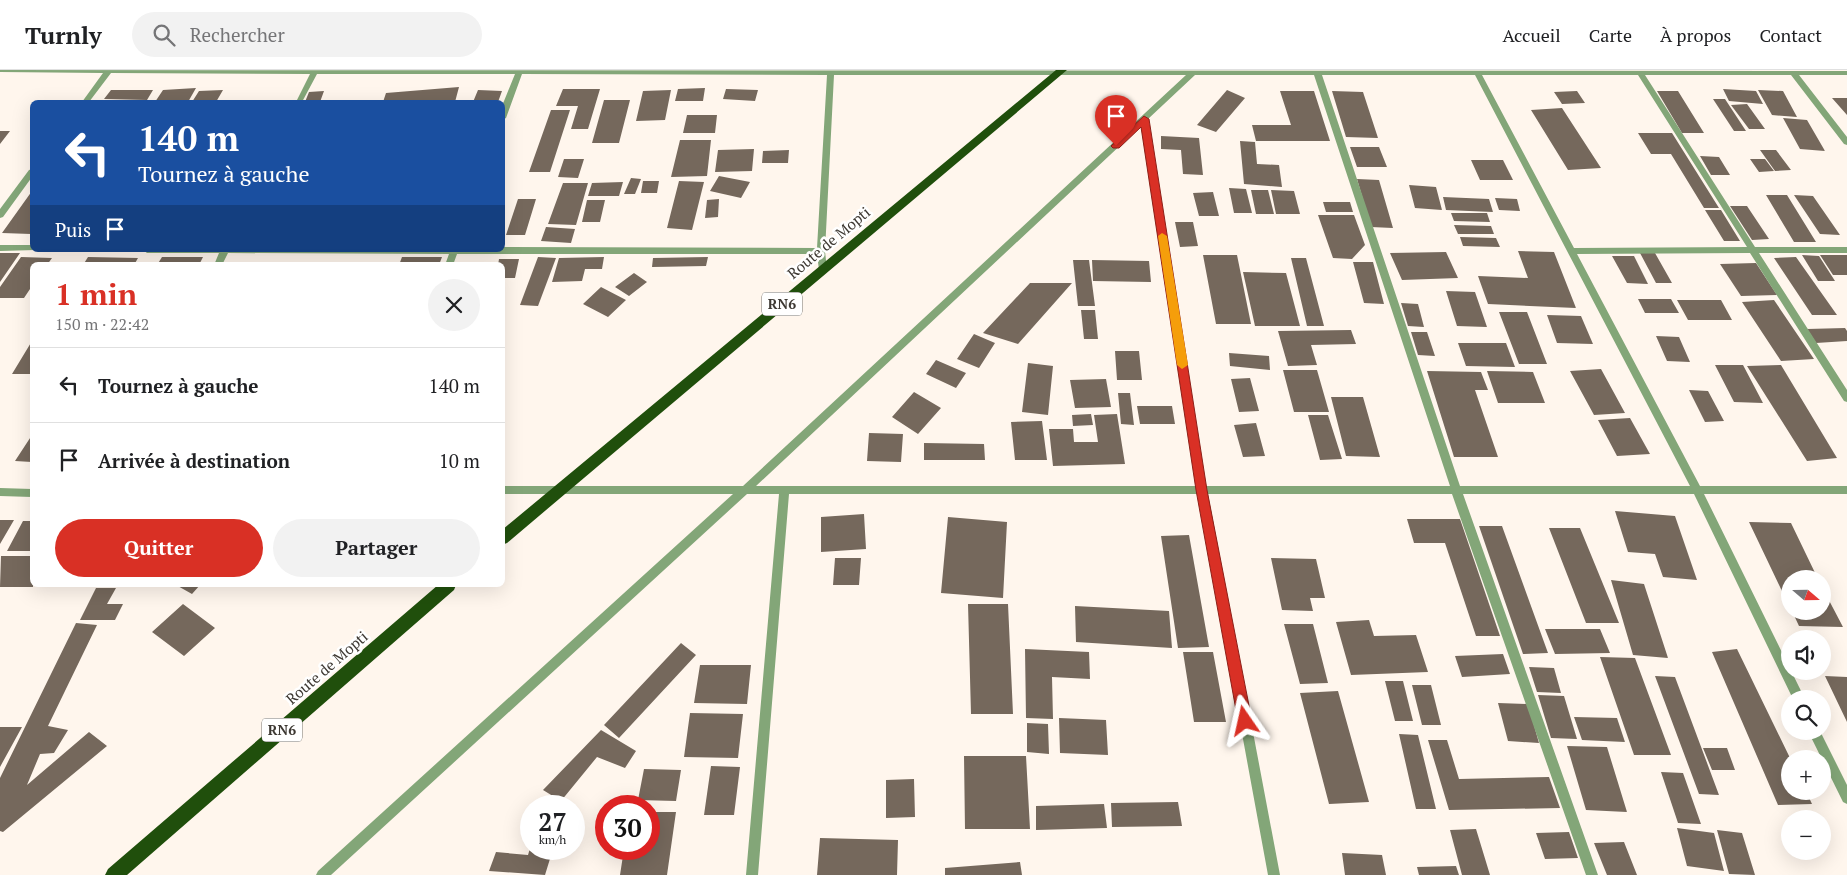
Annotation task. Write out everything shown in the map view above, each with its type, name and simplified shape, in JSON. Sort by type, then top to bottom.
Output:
[{"type":"highway","name":"Route de Mopti","points":[[505,536],[558,490],[1061,71]]},
{"type":"highway","name":"Route de Mopti","points":[[114,875],[447,587]]},
{"type":"street","points":[[0,70],[1847,73]]},
{"type":"street","points":[[86,100],[109,70]]},
{"type":"street","points":[[300,100],[315,71]]},
{"type":"street","points":[[505,110],[520,71]]},
{"type":"street","points":[[823,270],[821,251],[830,71]]},
{"type":"street","points":[[322,875],[745,490],[1195,71]]},
{"type":"street","points":[[1476,71],[1697,490],[1794,690]]},
{"type":"street","points":[[1317,72],[1456,490],[1592,875]]},
{"type":"street","points":[[1793,72],[1847,142]]},
{"type":"street","points":[[1640,73],[1847,398]]},
{"type":"street","points":[[1144,119],[1202,490],[1274,875]]},
{"type":"street","points":[[0,215],[30,175]]},
{"type":"street","points":[[0,248],[30,248]]},
{"type":"street","points":[[505,250],[821,251]]},
{"type":"street","points":[[1572,251],[1847,250]]},
{"type":"street","points":[[505,490],[1847,490]]},
{"type":"street","points":[[752,875],[784,490]]},
{"type":"street","points":[[0,492],[30,493]]},
{"type":"street","points":[[1818,740],[1847,798]]},
{"type":"building","points":[[459,87],[456,100],[384,100],[386,93]]},
{"type":"building","points":[[196,88],[189,100],[156,100],[163,90]]},
{"type":"building","points":[[705,88],[703,101],[675,101],[678,89]]},
{"type":"building","points":[[563,89],[600,89],[588,129],[571,129],[578,106],[556,106]]},
{"type":"building","points":[[726,89],[758,90],[755,101],[723,99]]},
{"type":"building","points":[[1723,89],[1756,91],[1763,104],[1729,101]]},
{"type":"building","points":[[111,90],[153,90],[147,100],[104,99]]},
{"type":"building","points":[[223,90],[217,100],[193,100],[199,91]]},
{"type":"building","points":[[478,90],[502,91],[499,100],[474,100]]},
{"type":"building","points":[[671,90],[665,120],[636,121],[643,91]]},
{"type":"building","points":[[1227,90],[1245,98],[1216,132],[1197,125]]},
{"type":"building","points":[[1758,90],[1783,91],[1797,117],[1772,115]]},
{"type":"building","points":[[324,91],[321,100],[306,100],[309,92]]},
{"type":"building","points":[[1280,91],[1314,91],[1330,141],[1256,141],[1252,125],[1291,125]]},
{"type":"building","points":[[1332,91],[1363,92],[1378,138],[1346,137]]},
{"type":"building","points":[[1577,91],[1585,103],[1562,104],[1554,92]]},
{"type":"building","points":[[1657,91],[1678,91],[1704,133],[1682,133]]},
{"type":"building","points":[[1832,98],[1847,98],[1847,115]]},
{"type":"building","points":[[1713,99],[1725,99],[1746,131],[1734,131]]},
{"type":"building","points":[[604,100],[630,100],[619,143],[592,143]]},
{"type":"building","points":[[1747,104],[1765,129],[1749,129],[1731,105]]},
{"type":"building","points":[[1562,108],[1601,168],[1568,170],[1531,110]]},
{"type":"building","points":[[551,110],[570,110],[550,172],[529,172]]},
{"type":"building","points":[[687,115],[717,115],[715,133],[683,133]]},
{"type":"building","points":[[1783,118],[1807,120],[1825,151],[1800,149]]},
{"type":"building","points":[[0,131],[10,131],[0,144]]},
{"type":"building","points":[[1638,133],[1672,133],[1719,208],[1704,208],[1671,154],[1651,154]]},
{"type":"building","points":[[1161,136],[1199,138],[1203,175],[1183,174],[1181,150],[1161,149]]},
{"type":"building","points":[[680,140],[711,140],[707,176],[671,177]]},
{"type":"building","points":[[1240,141],[1255,142],[1257,164],[1279,165],[1282,187],[1244,184]]},
{"type":"building","points":[[1350,147],[1379,147],[1387,167],[1357,167]]},
{"type":"building","points":[[754,149],[752,171],[715,172],[718,150]]},
{"type":"building","points":[[789,150],[788,163],[762,163],[763,151]]},
{"type":"building","points":[[1760,150],[1776,150],[1791,170],[1775,171]]},
{"type":"building","points":[[1700,156],[1719,157],[1730,175],[1711,175]]},
{"type":"building","points":[[564,159],[584,159],[578,178],[558,177]]},
{"type":"building","points":[[1750,159],[1765,159],[1774,171],[1759,172]]},
{"type":"building","points":[[1471,160],[1503,160],[1513,180],[1480,180]]},
{"type":"building","points":[[719,176],[750,182],[741,198],[710,191]]},
{"type":"building","points":[[631,178],[641,179],[635,194],[624,194]]},
{"type":"building","points":[[1357,179],[1379,180],[1393,228],[1371,227]]},
{"type":"building","points":[[643,181],[659,181],[657,193],[641,193]]},
{"type":"building","points":[[679,181],[704,182],[692,230],[667,228]]},
{"type":"building","points":[[623,182],[619,196],[588,196],[592,183]]},
{"type":"building","points":[[563,183],[588,183],[576,225],[548,224]]},
{"type":"building","points":[[1409,185],[1436,187],[1442,210],[1415,208]]},
{"type":"building","points":[[1229,188],[1246,189],[1252,213],[1234,213]]},
{"type":"building","points":[[1251,190],[1268,190],[1274,214],[1256,214]]},
{"type":"building","points":[[1271,190],[1294,191],[1300,214],[1276,214]]},
{"type":"building","points":[[1213,192],[1219,216],[1199,216],[1193,193]]},
{"type":"building","points":[[30,194],[30,234],[2,233]]},
{"type":"building","points":[[1766,195],[1787,195],[1816,242],[1794,242]]},
{"type":"building","points":[[1794,195],[1813,196],[1840,235],[1820,234]]},
{"type":"building","points":[[1443,197],[1489,199],[1493,212],[1446,210]]},
{"type":"building","points":[[1495,198],[1517,199],[1520,211],[1499,210]]},
{"type":"building","points":[[518,199],[536,199],[525,235],[506,235]]},
{"type":"building","points":[[719,199],[718,217],[705,218],[707,200]]},
{"type":"building","points":[[587,200],[605,200],[600,222],[582,222]]},
{"type":"building","points":[[1323,202],[1350,202],[1353,212],[1326,212]]},
{"type":"building","points":[[1730,206],[1747,206],[1769,239],[1752,240]]},
{"type":"building","points":[[1705,210],[1721,210],[1740,241],[1724,241]]},
{"type":"building","points":[[1451,213],[1487,213],[1490,222],[1454,221]]},
{"type":"building","points":[[1318,215],[1354,215],[1365,245],[1352,259],[1333,258]]},
{"type":"building","points":[[1175,222],[1193,222],[1198,246],[1180,247]]},
{"type":"building","points":[[1454,225],[1491,226],[1494,234],[1458,234]]},
{"type":"building","points":[[546,227],[575,229],[571,243],[541,241]]},
{"type":"building","points":[[1460,237],[1496,238],[1500,247],[1463,246]]},
{"type":"building","points":[[1518,251],[1554,252],[1576,308],[1488,304],[1478,276],[1528,278]]},
{"type":"building","points":[[1446,252],[1458,278],[1402,280],[1390,253]]},
{"type":"building","points":[[0,253],[20,253],[0,282]]},
{"type":"building","points":[[1640,253],[1655,253],[1672,283],[1656,283]]},
{"type":"building","points":[[1203,255],[1237,255],[1251,324],[1216,324]]},
{"type":"building","points":[[1802,255],[1819,256],[1835,281],[1818,281]]},
{"type":"building","points":[[1820,255],[1847,255],[1847,275],[1833,275]]},
{"type":"building","points":[[1612,256],[1634,256],[1648,284],[1627,283]]},
{"type":"building","points":[[21,257],[52,258],[49,262],[30,262],[30,289],[24,298],[0,298],[0,287]]},
{"type":"building","points":[[88,257],[138,258],[136,262],[85,262]]},
{"type":"building","points":[[162,257],[203,257],[200,262],[159,262]]},
{"type":"building","points":[[402,257],[442,257],[440,262],[400,262]]},
{"type":"building","points":[[538,257],[556,258],[538,306],[520,305]]},
{"type":"building","points":[[604,257],[602,269],[585,269],[582,281],[552,282],[559,258]]},
{"type":"building","points":[[708,257],[706,266],[652,267],[653,258]]},
{"type":"building","points":[[1796,257],[1837,315],[1812,315],[1774,258]]},
{"type":"building","points":[[1291,258],[1306,258],[1324,326],[1307,326]]},
{"type":"building","points":[[499,259],[519,259],[515,278],[505,278],[505,262],[498,262]]},
{"type":"building","points":[[1073,260],[1089,260],[1095,306],[1078,306]]},
{"type":"building","points":[[1092,260],[1149,261],[1151,282],[1093,281]]},
{"type":"building","points":[[1353,262],[1373,262],[1384,304],[1364,303]]},
{"type":"building","points":[[1756,263],[1777,295],[1741,296],[1720,264]]},
{"type":"building","points":[[1243,272],[1286,273],[1300,326],[1255,326]]},
{"type":"building","points":[[634,273],[647,282],[629,296],[615,287]]},
{"type":"building","points":[[1030,283],[1072,283],[1018,344],[983,333]]},
{"type":"building","points":[[601,287],[626,300],[608,317],[583,304]]},
{"type":"building","points":[[1446,291],[1475,292],[1487,327],[1457,326]]},
{"type":"building","points":[[1638,299],[1671,299],[1679,313],[1645,313]]},
{"type":"building","points":[[1677,300],[1721,300],[1732,320],[1688,320]]},
{"type":"building","points":[[1774,300],[1814,359],[1781,361],[1742,302]]},
{"type":"building","points":[[1401,303],[1418,304],[1424,327],[1408,326]]},
{"type":"building","points":[[1081,310],[1095,310],[1098,339],[1084,339]]},
{"type":"building","points":[[1499,312],[1527,312],[1547,364],[1519,364]]},
{"type":"building","points":[[1547,315],[1581,316],[1593,344],[1557,343]]},
{"type":"building","points":[[1845,328],[1847,331],[1847,341],[1816,343],[1807,329]]},
{"type":"building","points":[[1351,330],[1356,344],[1311,345],[1317,365],[1288,366],[1278,331]]},
{"type":"building","points":[[1411,332],[1427,332],[1435,356],[1418,355]]},
{"type":"building","points":[[974,334],[995,343],[979,368],[957,359]]},
{"type":"building","points":[[1656,336],[1679,337],[1690,362],[1667,361]]},
{"type":"building","points":[[1458,343],[1506,343],[1515,367],[1466,366]]},
{"type":"building","points":[[30,344],[30,374],[12,374]]},
{"type":"building","points":[[1115,351],[1139,351],[1142,380],[1117,380]]},
{"type":"building","points":[[1229,353],[1269,356],[1270,370],[1230,366]]},
{"type":"building","points":[[936,360],[966,373],[956,388],[926,374]]},
{"type":"building","points":[[1028,363],[1053,366],[1048,415],[1022,412]]},
{"type":"building","points":[[1715,365],[1743,365],[1763,403],[1734,402]]},
{"type":"building","points":[[1781,365],[1837,458],[1807,461],[1747,366]]},
{"type":"building","points":[[1601,369],[1625,413],[1594,415],[1570,371]]},
{"type":"building","points":[[1283,370],[1317,370],[1329,412],[1294,412]]},
{"type":"building","points":[[1427,371],[1481,372],[1488,390],[1475,390],[1498,457],[1454,457]]},
{"type":"building","points":[[1487,371],[1533,372],[1545,403],[1498,403]]},
{"type":"building","points":[[1250,378],[1259,411],[1239,412],[1231,379]]},
{"type":"building","points":[[1106,379],[1111,407],[1075,408],[1070,380]]},
{"type":"building","points":[[1689,390],[1708,391],[1724,421],[1705,422]]},
{"type":"building","points":[[914,392],[941,408],[918,434],[892,417]]},
{"type":"building","points":[[1118,393],[1130,393],[1134,425],[1121,424]]},
{"type":"building","points":[[1331,397],[1363,397],[1380,457],[1346,456]]},
{"type":"building","points":[[1137,406],[1172,406],[1175,424],[1140,424]]},
{"type":"building","points":[[1091,414],[1093,425],[1073,426],[1072,415]]},
{"type":"building","points":[[1117,414],[1125,464],[1053,466],[1049,429],[1073,429],[1074,442],[1098,442],[1094,415]]},
{"type":"building","points":[[1308,415],[1328,415],[1342,459],[1320,460]]},
{"type":"building","points":[[1630,418],[1650,454],[1617,456],[1598,420]]},
{"type":"building","points":[[1042,421],[1047,460],[1015,460],[1011,422]]},
{"type":"building","points":[[1256,423],[1265,456],[1243,457],[1234,425]]},
{"type":"building","points":[[869,433],[903,434],[901,462],[867,461]]},
{"type":"building","points":[[30,438],[30,462],[15,461]]},
{"type":"building","points":[[924,443],[984,444],[985,460],[924,460]]},
{"type":"building","points":[[1615,511],[1675,516],[1697,580],[1663,577],[1655,554],[1628,552]]},
{"type":"building","points":[[864,514],[866,549],[821,552],[821,517]]},
{"type":"building","points":[[948,517],[1007,522],[1003,598],[941,593]]},
{"type":"building","points":[[1407,519],[1460,519],[1500,636],[1476,636],[1445,543],[1414,543]]},
{"type":"building","points":[[0,520],[14,520],[0,544]]},
{"type":"building","points":[[23,521],[30,521],[30,551],[7,551]]},
{"type":"building","points":[[1749,522],[1791,523],[1814,570],[1781,570],[1781,589]]},
{"type":"building","points":[[1479,526],[1502,526],[1548,653],[1523,654]]},
{"type":"building","points":[[1549,528],[1580,528],[1619,623],[1586,623]]},
{"type":"building","points":[[1189,535],[1209,647],[1178,648],[1161,536]]},
{"type":"building","points":[[1,556],[30,556],[30,587],[0,587]]},
{"type":"building","points":[[835,558],[861,558],[859,585],[833,585]]},
{"type":"building","points":[[1271,558],[1316,559],[1325,598],[1310,598],[1313,611],[1282,610]]},
{"type":"building","points":[[1611,580],[1644,584],[1668,658],[1633,655]]},
{"type":"building","points":[[180,587],[198,587],[192,594]]},
{"type":"building","points":[[96,588],[116,588],[107,604],[123,604],[115,620],[80,620]]},
{"type":"building","points":[[183,604],[215,628],[184,656],[152,632]]},
{"type":"building","points":[[968,604],[1008,604],[1013,714],[971,714]]},
{"type":"building","points":[[1831,604],[1843,627],[1799,626],[1796,620],[1831,620]]},
{"type":"building","points":[[1075,606],[1169,611],[1172,648],[1076,642]]},
{"type":"building","points":[[1369,620],[1374,636],[1416,635],[1428,672],[1351,675],[1336,622]]},
{"type":"building","points":[[76,623],[97,625],[48,726],[68,730],[54,753],[40,754],[27,785],[89,732],[107,746],[3,832],[0,831],[0,778]]},
{"type":"building","points":[[1284,624],[1313,624],[1328,683],[1300,684]]},
{"type":"building","points":[[1545,629],[1600,629],[1610,653],[1555,654]]},
{"type":"building","points":[[681,643],[696,655],[619,738],[604,725]]},
{"type":"building","points":[[1025,649],[1089,652],[1090,679],[1052,677],[1053,719],[1026,718]]},
{"type":"building","points":[[1737,649],[1786,750],[1781,750],[1781,800],[1810,800],[1812,804],[1778,805],[1712,652]]},
{"type":"building","points":[[1183,652],[1213,652],[1226,722],[1194,722]]},
{"type":"building","points":[[1503,654],[1510,674],[1462,677],[1455,656]]},
{"type":"building","points":[[1600,657],[1635,658],[1671,755],[1634,755]]},
{"type":"building","points":[[700,665],[751,665],[747,704],[694,703]]},
{"type":"building","points":[[1529,667],[1554,668],[1561,693],[1537,692]]},
{"type":"building","points":[[1655,676],[1675,677],[1719,795],[1699,794]]},
{"type":"building","points":[[1831,676],[1847,677],[1847,722],[1827,680],[1831,680]]},
{"type":"building","points":[[1385,681],[1403,681],[1413,721],[1395,721]]},
{"type":"building","points":[[1412,685],[1431,685],[1441,725],[1422,725]]},
{"type":"building","points":[[1338,691],[1369,802],[1329,804],[1300,693]]},
{"type":"building","points":[[1538,695],[1564,696],[1577,739],[1551,738]]},
{"type":"building","points":[[1498,703],[1528,704],[1539,743],[1508,741]]},
{"type":"building","points":[[690,713],[743,714],[738,758],[684,757]]},
{"type":"building","points":[[1574,717],[1617,718],[1625,742],[1582,740]]},
{"type":"building","points":[[1059,718],[1106,720],[1108,755],[1060,753]]},
{"type":"building","points":[[1027,723],[1048,724],[1049,754],[1027,752]]},
{"type":"building","points":[[0,727],[22,727],[0,767]]},
{"type":"building","points":[[601,730],[636,751],[625,768],[597,757],[566,795],[551,795],[543,790]]},
{"type":"building","points":[[1399,734],[1418,735],[1436,809],[1416,809]]},
{"type":"building","points":[[1428,740],[1447,740],[1459,779],[1549,777],[1560,808],[1449,810]]},
{"type":"building","points":[[1567,746],[1607,747],[1627,812],[1586,810]]},
{"type":"building","points":[[1703,748],[1727,748],[1735,770],[1712,770]]},
{"type":"building","points":[[964,756],[1026,756],[1030,829],[965,829]]},
{"type":"building","points":[[711,766],[740,767],[734,815],[704,815]]},
{"type":"building","points":[[644,769],[681,770],[676,801],[660,801],[660,795],[639,795]]},
{"type":"building","points":[[1661,772],[1683,773],[1701,824],[1678,823]]},
{"type":"building","points":[[914,779],[915,817],[886,818],[886,780]]},
{"type":"building","points":[[1178,802],[1182,826],[1112,827],[1111,803]]},
{"type":"building","points":[[1104,804],[1107,828],[1036,830],[1036,806]]},
{"type":"building","points":[[660,812],[676,812],[667,875],[620,875],[622,860],[660,860]]},
{"type":"building","points":[[1677,828],[1714,833],[1724,871],[1687,866]]},
{"type":"building","points":[[1476,829],[1490,875],[1462,875],[1450,830]]},
{"type":"building","points":[[1717,830],[1742,833],[1755,875],[1729,874]]},
{"type":"building","points":[[1569,832],[1578,858],[1545,859],[1536,833]]},
{"type":"building","points":[[820,838],[898,840],[897,875],[817,875]]},
{"type":"building","points":[[1624,842],[1637,875],[1607,875],[1594,843]]},
{"type":"building","points":[[496,852],[520,854],[520,860],[550,860],[545,875],[489,871]]},
{"type":"building","points":[[1342,853],[1382,855],[1386,875],[1345,875]]},
{"type":"building","points":[[1020,862],[1022,875],[945,875],[945,868]]},
{"type":"building","points":[[1456,866],[1459,875],[1419,875],[1417,867]]},
{"type":"slow traffic","points":[[1162,236],[1182,365]]},
{"type":"route","points":[[1116,146],[1144,119],[1202,490],[1245,721]]}]
